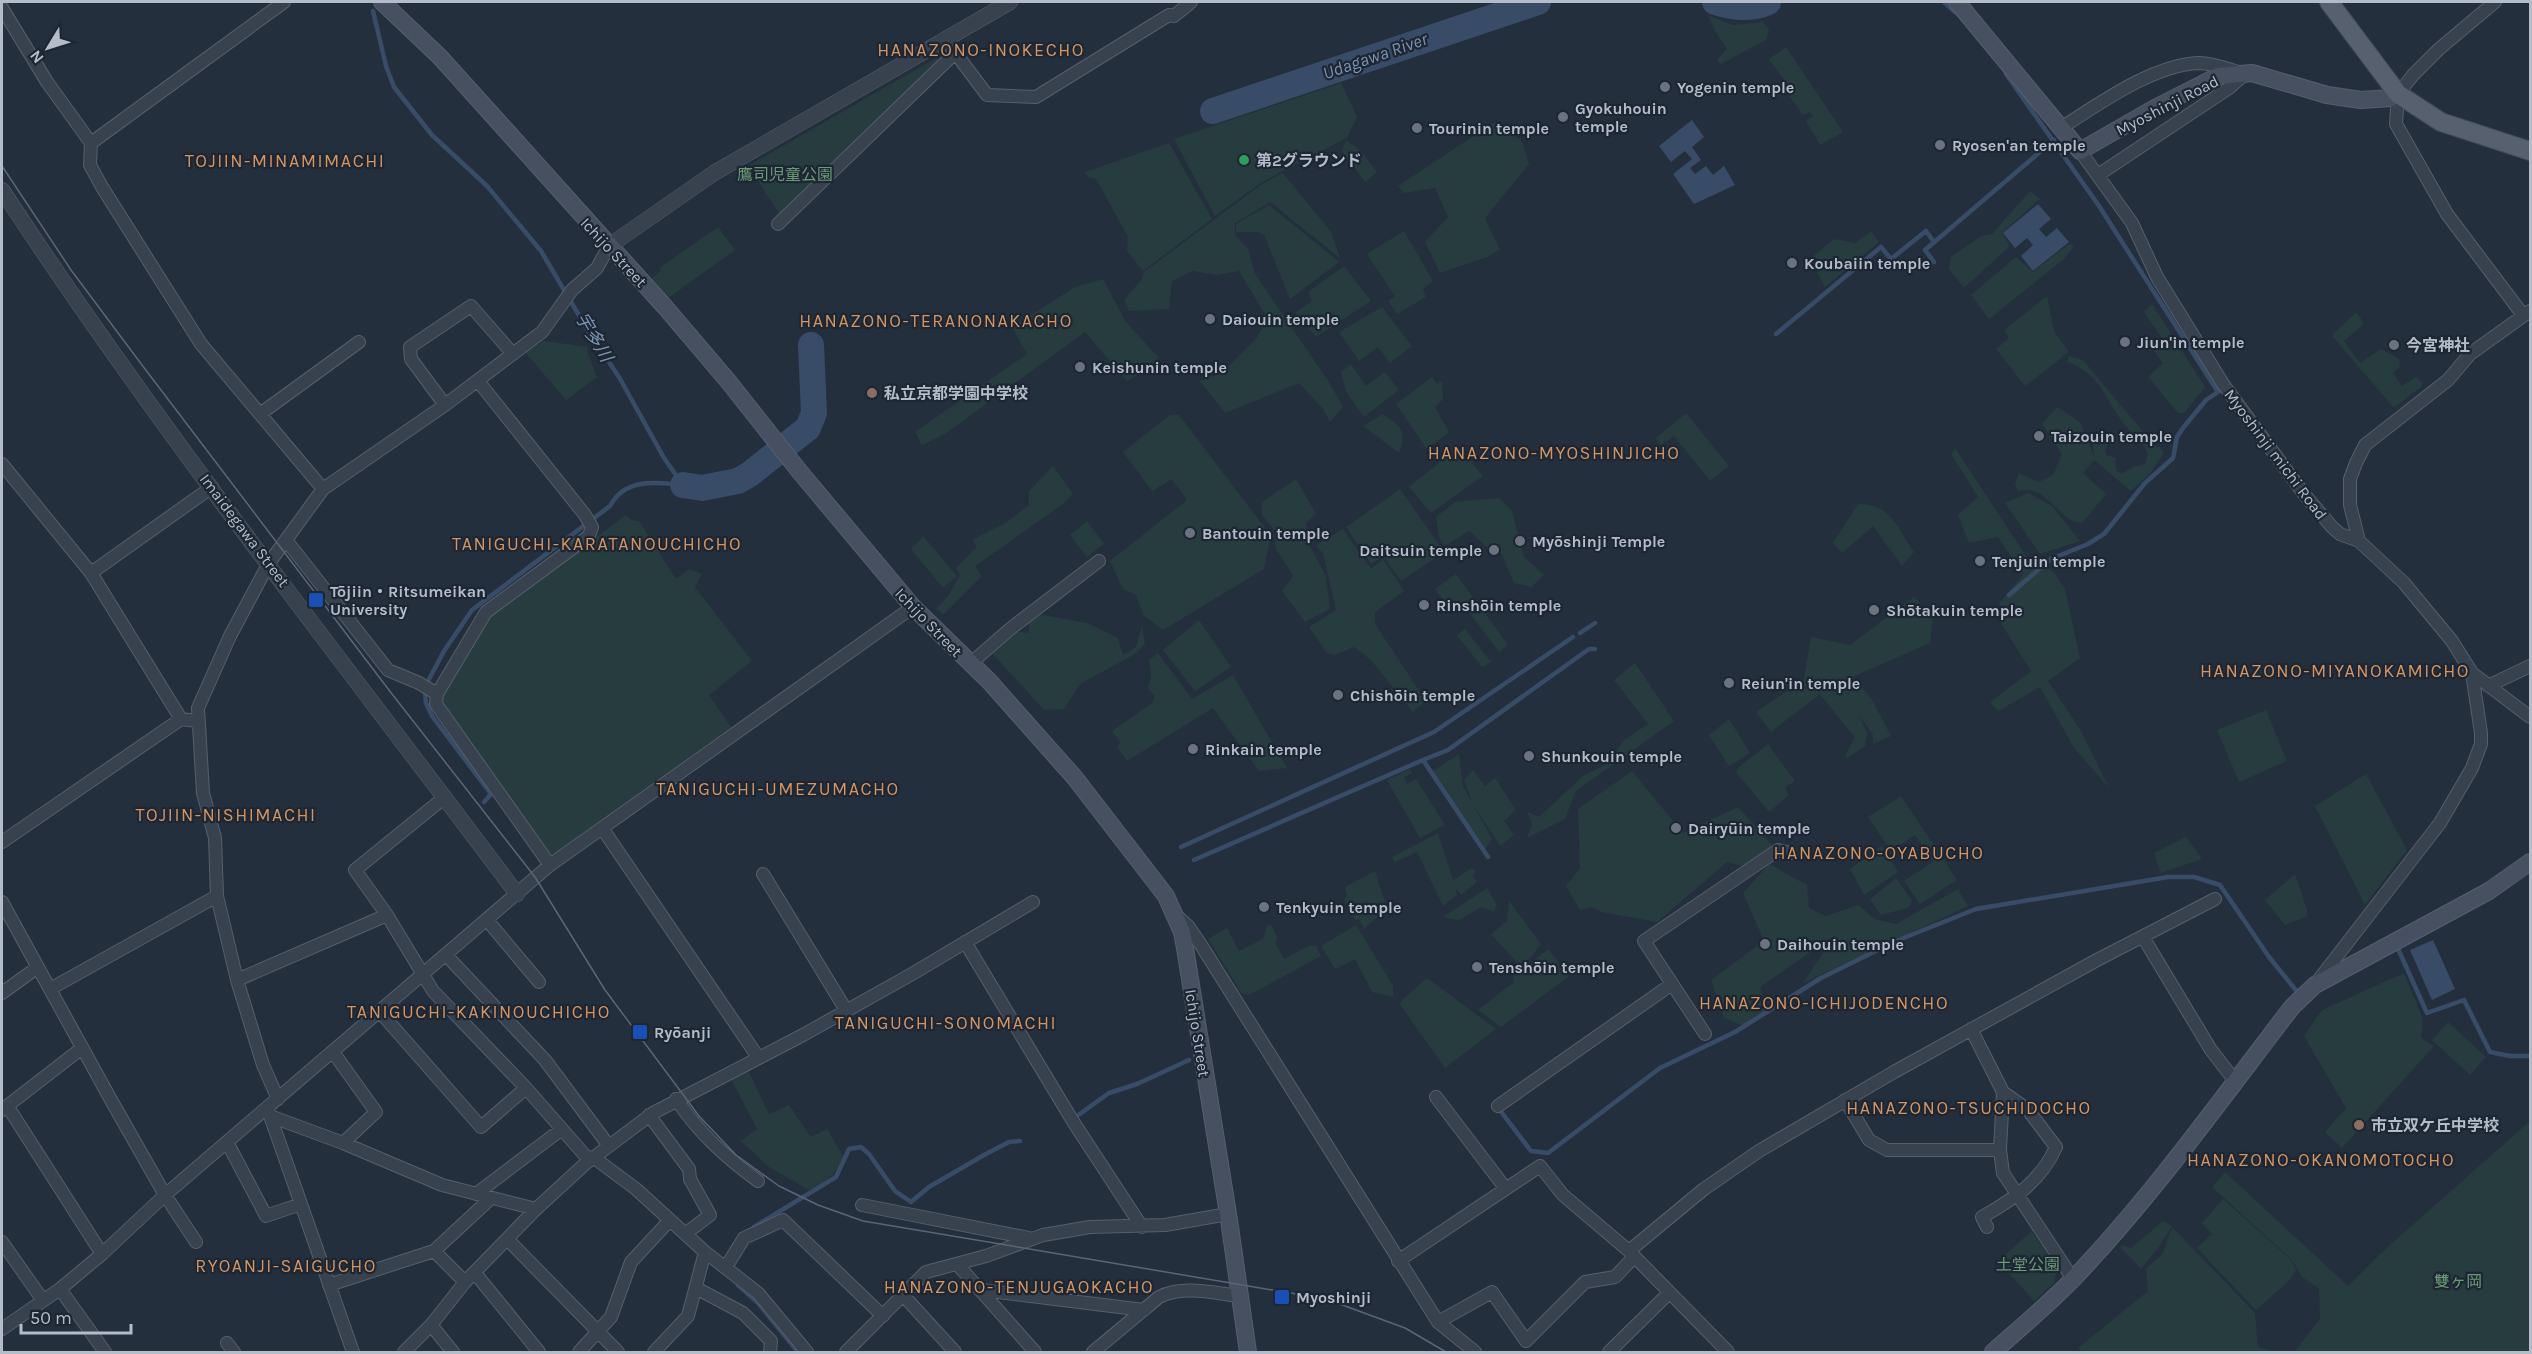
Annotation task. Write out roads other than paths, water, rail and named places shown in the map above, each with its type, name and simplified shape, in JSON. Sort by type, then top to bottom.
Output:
[{"type":"main road","name":"Ichijo Street","points":[[382,2],[440,57],[721,373],[913,607],[989,681],[1075,778],[1166,896],[1183,940],[1228,1214],[1248,1353]]},
{"type":"main road","name":"Myoshinji michi Road","points":[[1957,2],[2080,151]]},
{"type":"main road","points":[[2329,2],[2398,94],[2441,122],[2530,151]]},
{"type":"main road","name":"Myoshinji Road","points":[[2080,151],[2155,108],[2218,76],[2252,73],[2327,95],[2361,100],[2391,98],[2398,94]]},
{"type":"main road","points":[[1993,1353],[2073,1279],[2165,1172],[2305,995],[2489,891],[2530,862]]},
{"type":"street","points":[[91,143],[284,2]]},
{"type":"street","points":[[278,1099],[263,1065],[237,980],[217,896],[215,838],[203,793],[197,721],[198,708],[230,636],[269,563],[323,489],[445,405],[542,332],[570,295],[597,268],[609,246],[714,173],[1010,2]]},
{"type":"street","points":[[945,39],[954,54],[987,95],[1036,97],[1169,15],[1174,16],[1191,2]]},
{"type":"street","points":[[2359,541],[2350,505],[2350,479],[2365,445],[2448,380],[2470,354],[2527,313],[2447,214],[2396,124],[2398,94],[2429,60],[2495,2]]},
{"type":"street","points":[[2,8],[47,82],[91,143],[90,165],[168,295],[201,344],[323,489]]},
{"type":"street","points":[[778,224],[954,54]]},
{"type":"street","points":[[2061,128],[2143,79],[2179,66],[2201,63],[2245,74]]},
{"type":"street","points":[[2098,175],[2229,88],[2245,74]]},
{"type":"street","name":"Myoshinji michi Road","points":[[2080,151],[2132,223],[2157,278],[2229,392],[2304,494],[2332,527],[2340,534],[2359,541],[2404,583],[2452,641],[2472,673],[2481,733],[2481,744],[2472,768],[2440,823],[2305,995]]},
{"type":"street","name":"Imaidegawa Street","points":[[2,190],[105,340],[212,488],[517,894]]},
{"type":"street","points":[[445,405],[411,359],[410,347],[471,306],[513,354]]},
{"type":"street","points":[[260,414],[359,342]]},
{"type":"street","points":[[478,381],[592,526],[589,536],[486,612],[434,692],[436,704],[550,865]]},
{"type":"street","points":[[2,464],[91,573],[181,719]]},
{"type":"street","points":[[91,573],[212,488]]},
{"type":"street","points":[[286,540],[388,670],[419,682],[434,692]]},
{"type":"street","points":[[970,664],[1010,629],[1099,561]]},
{"type":"street","points":[[2,1329],[42,1299],[60,1289],[102,1254],[165,1195],[268,1112],[278,1099],[550,865],[913,607]]},
{"type":"street","points":[[2488,686],[2530,666]]},
{"type":"street","points":[[2472,673],[2530,717]]},
{"type":"street","points":[[2,842],[181,719],[197,721]]},
{"type":"street","points":[[445,797],[355,870],[387,915],[433,991],[591,1159],[636,1189],[705,1252],[758,1293],[807,1353]]},
{"type":"street","points":[[602,828],[758,1057]]},
{"type":"street","points":[[1705,1034],[1644,941],[1778,850],[1790,853]]},
{"type":"street","points":[[763,874],[846,1010]]},
{"type":"street","points":[[50,989],[78,971],[217,896]]},
{"type":"street","points":[[1438,1322],[1492,1292],[1526,1341],[1585,1282],[1615,1276],[1631,1254],[1713,1183],[1759,1151],[1971,1029],[2215,899]]},
{"type":"street","points":[[404,1353],[431,1325],[465,1282],[536,1209],[591,1159],[650,1115],[676,1099],[846,1010],[1033,902]]},
{"type":"street","points":[[2,905],[165,1195],[195,1242]]},
{"type":"street","points":[[1173,913],[1202,945],[1438,1322],[1475,1353]]},
{"type":"street","points":[[237,980],[387,915]]},
{"type":"street","points":[[487,920],[539,982]]},
{"type":"street","points":[[2143,937],[2211,1050],[2235,1081]]},
{"type":"street","points":[[965,942],[1074,1123],[1142,1227]]},
{"type":"street","points":[[446,956],[545,1060],[609,1146]]},
{"type":"street","points":[[2,993],[38,967]]},
{"type":"street","points":[[1498,1106],[1672,984]]},
{"type":"street","points":[[380,1012],[481,1127],[526,1088]]},
{"type":"street","points":[[1971,1029],[2003,1092],[2028,1110],[2056,1147],[2044,1168],[2017,1197],[1982,1217],[1987,1227]]},
{"type":"street","points":[[82,1048],[4,1109],[102,1254]]},
{"type":"street","points":[[333,1052],[376,1112],[343,1143]]},
{"type":"street","points":[[2003,1092],[2000,1150],[2003,1173],[2073,1279]]},
{"type":"street","points":[[1436,1097],[1506,1189]]},
{"type":"street","points":[[676,1099],[695,1127],[722,1155],[758,1182]]},
{"type":"street","points":[[1845,1100],[1869,1140],[1887,1150],[2000,1150]]},
{"type":"street","points":[[268,1112],[442,1185],[536,1209]]},
{"type":"street","points":[[268,1112],[351,1349],[338,1353]]},
{"type":"street","points":[[650,1115],[689,1169],[690,1179],[710,1215],[685,1234]]},
{"type":"street","points":[[476,1194],[562,1129]]},
{"type":"street","points":[[228,1142],[266,1216],[300,1204]]},
{"type":"street","points":[[1398,1261],[1540,1166],[1563,1195],[1631,1254],[1728,1353]]},
{"type":"street","points":[[329,1285],[434,1251],[490,1199]]},
{"type":"street","points":[[862,1205],[1029,1238]]},
{"type":"street","points":[[846,1353],[926,1272],[986,1256],[1029,1238],[1090,1227],[1142,1227],[1228,1214]]},
{"type":"street","points":[[579,1353],[611,1317],[631,1262],[670,1220]]},
{"type":"street","points":[[726,1267],[744,1238],[783,1220],[883,1316]]},
{"type":"street","points":[[508,1240],[600,1331],[618,1353]]},
{"type":"street","points":[[2,1242],[42,1299]]},
{"type":"street","points":[[434,1251],[465,1282]]},
{"type":"street","points":[[656,1352],[688,1316],[705,1252]]},
{"type":"street","points":[[957,1264],[1035,1353]]},
{"type":"street","points":[[475,1273],[539,1353]]},
{"type":"street","points":[[696,1288],[743,1313],[771,1341],[770,1353]]},
{"type":"street","points":[[60,1289],[105,1353]]},
{"type":"street","points":[[981,1290],[1144,1310]]},
{"type":"street","points":[[1094,1353],[1159,1297],[1171,1291],[1240,1296]]},
{"type":"street","points":[[1609,1353],[1668,1294]]},
{"type":"street","points":[[903,1295],[955,1353]]},
{"type":"street","points":[[431,1325],[453,1353]]},
{"type":"water","points":[[1692,120],[1704,137],[1692,147],[1701,160],[1690,168],[1695,174],[1706,166],[1713,175],[1724,166],[1735,185],[1694,204],[1673,174],[1692,159],[1685,151],[1671,162],[1659,146]]},
{"type":"water","points":[[2038,204],[2051,219],[2039,229],[2046,237],[2057,228],[2069,242],[2033,271],[2021,256],[2033,245],[2027,238],[2015,248],[2003,233]]},
{"type":"water","points":[[2433,940],[2455,989],[2432,1000],[2410,950]]},
{"type":"waterway","name":"Udagawa River","points":[[1213,111],[1538,2]]},
{"type":"waterway","name":"Udagawa River","points":[[1715,2],[1742,7],[1768,2]]},
{"type":"waterway","points":[[1944,2],[1955,12]]},
{"type":"waterway","name":"宇多川","points":[[373,11],[386,66],[394,87],[432,135],[487,186],[541,251],[590,334],[619,377],[664,458],[683,485]]},
{"type":"waterway","points":[[2006,74],[2099,206],[2218,392],[2206,400],[2183,428],[2177,437],[2173,458],[2145,483],[2104,534],[2088,544],[2051,559],[2009,595]]},
{"type":"waterway","points":[[1934,262],[1925,250],[2054,140]]},
{"type":"waterway","points":[[1776,334],[1881,247],[1891,259],[1926,231],[1934,242]]},
{"type":"waterway","name":"宇多川","points":[[683,485],[702,488],[738,481],[808,428],[814,413],[811,345]]},
{"type":"waterway","points":[[484,802],[491,794],[432,716],[426,703],[427,683],[444,651],[472,610],[610,506],[624,490],[632,486],[652,483],[683,485]]},
{"type":"waterway","points":[[1580,633],[1595,623]]},
{"type":"waterway","points":[[1181,847],[1434,732],[1573,637]]},
{"type":"waterway","points":[[1488,857],[1423,760],[1448,750],[1589,649],[1595,649]]},
{"type":"waterway","points":[[1194,860],[1423,760]]},
{"type":"waterway","points":[[1499,1109],[1531,1151],[1548,1153],[1660,1068],[1735,1032],[1821,978],[1896,941],[1976,909],[2168,877],[2194,877],[2220,885],[2269,957],[2299,994]]},
{"type":"waterway","points":[[2399,951],[2427,1013],[2464,1000],[2490,1052],[2510,1056],[2530,1056]]},
{"type":"waterway","points":[[1077,1116],[1109,1093],[1137,1084],[1189,1060]]},
{"type":"waterway","points":[[754,1227],[836,1177],[849,1149],[861,1147],[869,1154],[895,1191],[911,1202],[929,1187],[984,1155],[1009,1142],[1020,1141]]},
{"type":"waterway","points":[[738,1285],[758,1303],[798,1352]]},
{"type":"tram line","points":[[2,166],[71,270],[142,365],[392,694],[535,877],[605,990],[699,1116],[736,1155],[779,1186],[818,1205],[863,1221],[1326,1299],[1405,1328],[1446,1352]]},
{"type":"place","name":"Yogenin temple","points":[[1665,87]]},
{"type":"place","name":"Gyokuhouin temple","points":[[1563,117]]},
{"type":"place","name":"Tourinin temple","points":[[1417,128]]},
{"type":"place","name":"Ryosen'an temple","points":[[1940,145]]},
{"type":"place","name":"第2グラウンド","points":[[1244,160]]},
{"type":"place","name":"Koubaiin temple","points":[[1792,263]]},
{"type":"place","name":"Daiouin temple","points":[[1210,319]]},
{"type":"place","name":"Jiun'in temple","points":[[2125,342]]},
{"type":"place","name":"今宮神社","points":[[2394,345]]},
{"type":"place","name":"Keishunin temple","points":[[1080,367]]},
{"type":"place","name":"私立京都学園中学校","points":[[872,393]]},
{"type":"place","name":"Taizouin temple","points":[[2039,436]]},
{"type":"place","name":"Bantouin temple","points":[[1190,533]]},
{"type":"place","name":"Myōshinji Temple","points":[[1520,541]]},
{"type":"place","name":"Daitsuin temple","points":[[1494,550]]},
{"type":"place","name":"Tenjuin temple","points":[[1980,561]]},
{"type":"place","name":"Tōjiin・Ritsumeikan University","points":[[316,600]]},
{"type":"place","name":"Rinshōin temple","points":[[1424,605]]},
{"type":"place","name":"Shōtakuin temple","points":[[1874,610]]},
{"type":"place","name":"Reiun'in temple","points":[[1729,683]]},
{"type":"place","name":"Chishōin temple","points":[[1338,695]]},
{"type":"place","name":"Rinkain temple","points":[[1193,749]]},
{"type":"place","name":"Shunkouin temple","points":[[1529,756]]},
{"type":"place","name":"Dairyūin temple","points":[[1676,828]]},
{"type":"place","name":"Tenkyuin temple","points":[[1264,907]]},
{"type":"place","name":"Daihouin temple","points":[[1765,944]]},
{"type":"place","name":"Tenshōin temple","points":[[1477,967]]},
{"type":"place","name":"Ryōanji","points":[[640,1032]]},
{"type":"place","name":"市立双ケ丘中学校","points":[[2359,1125]]},
{"type":"place","name":"Myoshinji","points":[[1282,1297]]},
{"type":"district","name":"HANAZONO-INOKECHO","points":[[981,50]]},
{"type":"district","name":"TOJIIN-MINAMIMACHI","points":[[285,161]]},
{"type":"district","name":"HANAZONO-TERANONAKACHO","points":[[936,321]]},
{"type":"district","name":"HANAZONO-MYOSHINJICHO","points":[[1554,453]]},
{"type":"district","name":"TANIGUCHI-KARATANOUCHICHO","points":[[597,544]]},
{"type":"district","name":"HANAZONO-MIYANOKAMICHO","points":[[2335,671]]},
{"type":"district","name":"TANIGUCHI-UMEZUMACHO","points":[[778,789]]},
{"type":"district","name":"TOJIIN-NISHIMACHI","points":[[226,815]]},
{"type":"district","name":"HANAZONO-OYABUCHO","points":[[1879,853]]},
{"type":"district","name":"HANAZONO-ICHIJODENCHO","points":[[1824,1003]]},
{"type":"district","name":"TANIGUCHI-KAKINOUCHICHO","points":[[479,1012]]},
{"type":"district","name":"TANIGUCHI-SONOMACHI","points":[[946,1023]]},
{"type":"district","name":"HANAZONO-TSUCHIDOCHO","points":[[1969,1108]]},
{"type":"district","name":"HANAZONO-OKANOMOTOCHO","points":[[2321,1160]]},
{"type":"district","name":"RYOANJI-SAIGUCHO","points":[[286,1266]]},
{"type":"district","name":"HANAZONO-TENJUGAOKACHO","points":[[1019,1287]]},
{"type":"park label","name":"鷹司児童公園","points":[[785,174]]},
{"type":"park label","name":"土堂公園","points":[[2028,1264]]},
{"type":"park label","name":"雙ヶ岡","points":[[2458,1281]]}]
